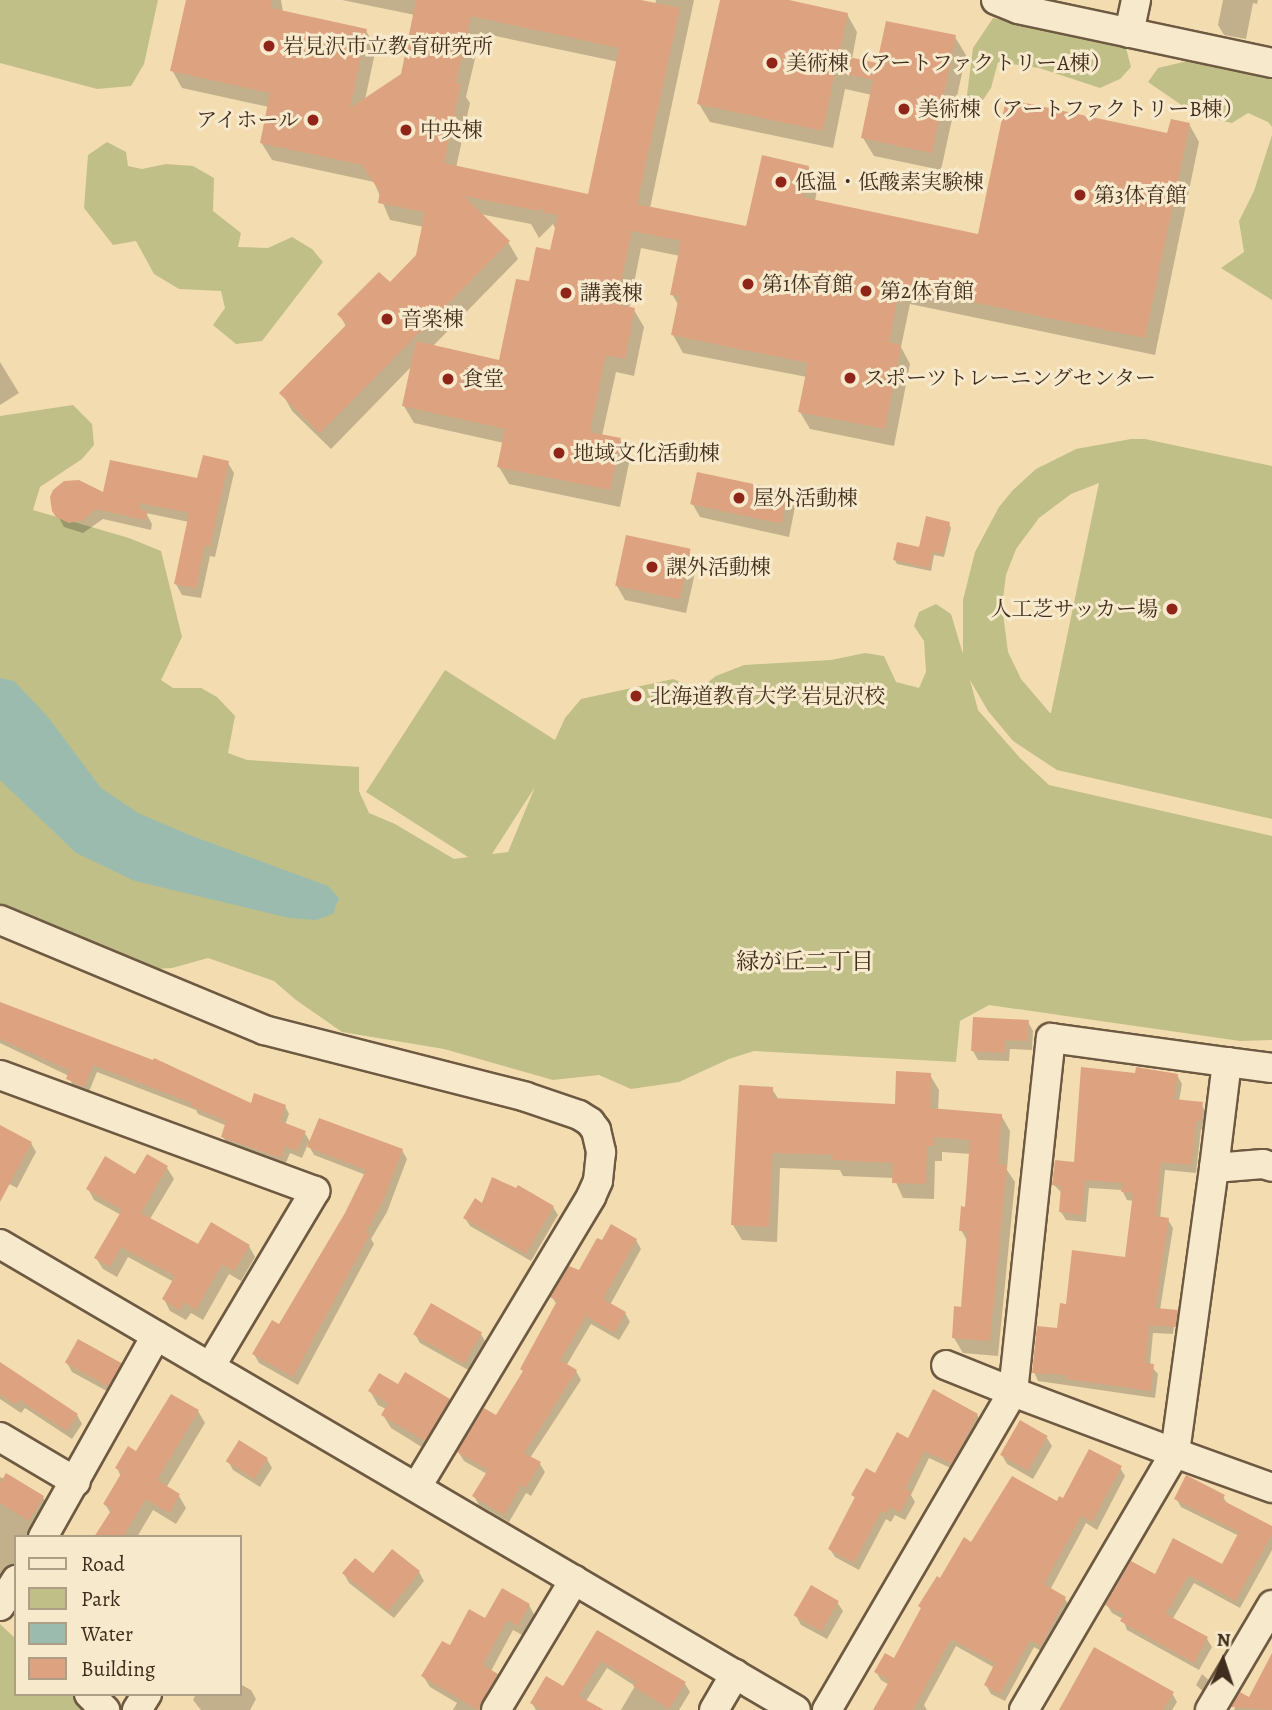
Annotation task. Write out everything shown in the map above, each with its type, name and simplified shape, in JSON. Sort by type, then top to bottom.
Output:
[{"type":"street","points":[[996,0],[1018,9],[1272,63]]},
{"type":"street","points":[[1129,33],[1136,0]]},
{"type":"street","points":[[0,920],[264,1030],[526,1097],[579,1115],[596,1130],[601,1152],[598,1181],[591,1197],[416,1487]]},
{"type":"street","points":[[827,1710],[1013,1392],[1051,1038],[1272,1068]]},
{"type":"street","points":[[1024,1710],[1175,1453],[1227,1062]]},
{"type":"street","points":[[0,1074],[315,1191],[211,1367]]},
{"type":"street","points":[[1214,1168],[1263,1164],[1272,1167]]},
{"type":"street","points":[[0,1244],[796,1710]]},
{"type":"street","points":[[44,1535],[156,1336]]},
{"type":"street","points":[[946,1366],[1272,1488]]},
{"type":"street","points":[[0,1437],[76,1482]]},
{"type":"street","points":[[496,1710],[574,1580]]},
{"type":"street","points":[[14,1583],[0,1607],[14,1621]]},
{"type":"street","points":[[1210,1710],[1270,1614]]},
{"type":"street","points":[[714,1710],[734,1674]]},
{"type":"street","points":[[91,1696],[105,1710]]},
{"type":"green space","points":[[0,0],[158,0],[144,64],[131,86],[97,89],[0,63]]},
{"type":"green space","points":[[993,18],[1125,44],[1131,67],[1120,79],[1100,88],[1039,68],[998,62],[991,88],[981,103],[971,104],[967,95],[973,48]]},
{"type":"green space","points":[[1200,58],[1272,73],[1272,127],[1268,122],[1248,113],[1232,123],[1196,115],[1148,82],[1158,68]]},
{"type":"green space","points":[[1272,135],[1272,300],[1221,268],[1244,252],[1239,221],[1254,191]]},
{"type":"green space","points":[[107,142],[126,152],[128,166],[142,169],[166,164],[193,166],[214,178],[213,211],[241,233],[238,247],[268,248],[292,237],[312,249],[323,262],[262,341],[236,344],[213,325],[225,308],[221,291],[179,289],[154,274],[136,241],[113,245],[84,208],[88,155]]},
{"type":"green space","points":[[73,405],[92,424],[94,445],[82,459],[40,487],[33,510],[129,538],[161,551],[182,637],[161,680],[173,688],[201,688],[217,697],[235,716],[228,753],[247,760],[359,767],[359,791],[369,813],[395,824],[454,859],[468,857],[366,792],[445,670],[555,740],[565,718],[581,699],[673,679],[699,689],[716,676],[744,665],[831,660],[865,653],[884,656],[896,682],[919,688],[926,672],[924,641],[914,626],[919,612],[936,604],[951,614],[963,654],[963,600],[975,552],[999,507],[1036,469],[1076,449],[1131,439],[1145,439],[1272,466],[1272,819],[1057,770],[1013,741],[988,711],[970,680],[978,710],[1020,758],[1049,785],[1272,836],[1272,1040],[1240,1041],[989,1005],[960,1021],[956,1062],[754,1051],[729,1059],[679,1082],[631,1089],[599,1075],[553,1080],[444,1049],[342,1032],[274,981],[208,958],[172,968],[138,970],[0,906],[0,772],[129,821],[0,694],[0,416]],"holes":[[[1099,483],[1051,713],[1050,713],[1021,679],[1008,652],[1002,606],[1006,575],[1016,549],[1039,518],[1071,494]],[[535,787],[508,852],[492,854]]]},
{"type":"green space","points":[[0,1624],[14,1637],[14,1696],[77,1696],[92,1710],[0,1710]]},
{"type":"water","points":[[0,678],[14,681],[48,717],[101,788],[138,813],[192,836],[328,886],[339,898],[333,914],[316,920],[289,918],[135,881],[76,853],[0,780]]},
{"type":"building","points":[[186,0],[272,0],[271,8],[367,29],[350,108],[401,74],[416,0],[641,0],[680,8],[637,204],[746,226],[762,155],[809,166],[802,197],[978,234],[1006,99],[1167,133],[1171,119],[1190,123],[1145,338],[900,287],[889,342],[901,345],[885,429],[798,412],[808,363],[671,335],[679,296],[670,295],[681,241],[632,231],[616,304],[635,308],[625,359],[606,355],[590,432],[621,438],[610,490],[497,467],[505,429],[402,406],[416,341],[499,360],[516,279],[529,281],[536,247],[550,250],[558,215],[543,212],[545,205],[539,211],[464,196],[510,241],[320,433],[279,393],[347,324],[337,314],[379,272],[390,282],[416,255],[425,212],[378,203],[380,192],[362,165],[260,143],[270,93],[170,71]],"holes":[[[471,16],[619,48],[588,194],[444,163],[461,84],[456,83]]]},
{"type":"building","name":"美術棟（アートファクトリーA棟）","points":[[720,0],[789,0],[848,13],[839,55],[877,63],[886,21],[956,35],[932,153],[861,138],[873,80],[835,72],[823,131],[697,104]]},
{"type":"building","points":[[203,455],[229,461],[210,547],[204,546],[196,589],[174,584],[189,513],[140,503],[139,508],[148,512],[145,520],[96,509],[83,520],[69,523],[56,517],[52,511],[50,497],[53,490],[64,481],[79,480],[103,492],[110,460],[197,478]]},
{"type":"building","name":"屋外活動棟","points":[[697,472],[788,491],[781,524],[690,504]]},
{"type":"building","points":[[926,516],[950,522],[943,554],[933,551],[929,568],[893,560],[897,542],[919,547]]},
{"type":"building","name":"課外活動棟","points":[[626,535],[691,549],[680,600],[615,586]]},
{"type":"building","points":[[0,1002],[153,1060],[154,1058],[251,1103],[254,1093],[286,1105],[280,1121],[306,1131],[297,1151],[285,1146],[281,1158],[221,1137],[226,1121],[191,1106],[192,1103],[93,1065],[84,1087],[66,1079],[69,1070],[0,1039]]},
{"type":"building","points":[[973,1017],[1029,1020],[1027,1041],[1005,1040],[1005,1053],[971,1051]]},
{"type":"building","points":[[1081,1067],[1135,1073],[1136,1067],[1178,1074],[1174,1099],[1203,1102],[1201,1121],[1196,1121],[1192,1165],[1161,1162],[1156,1216],[1169,1218],[1155,1308],[1178,1310],[1176,1327],[1149,1325],[1145,1363],[1154,1364],[1151,1391],[1066,1379],[1067,1375],[1032,1373],[1037,1326],[1057,1328],[1060,1303],[1066,1304],[1072,1250],[1125,1257],[1133,1193],[1121,1192],[1122,1183],[1085,1180],[1082,1215],[1059,1212],[1061,1186],[1052,1185],[1055,1160],[1074,1162]]},
{"type":"building","points":[[896,1071],[931,1073],[930,1108],[1002,1114],[998,1164],[1007,1165],[990,1341],[952,1338],[954,1306],[961,1307],[967,1231],[959,1231],[961,1206],[965,1207],[970,1140],[934,1137],[934,1146],[927,1146],[926,1184],[892,1183],[893,1163],[832,1160],[833,1155],[772,1153],[769,1227],[731,1225],[739,1085],[773,1087],[773,1098],[895,1104]]},
{"type":"building","points":[[319,1118],[403,1149],[382,1203],[366,1232],[370,1234],[293,1377],[252,1354],[272,1320],[279,1324],[345,1213],[366,1170],[307,1147]]},
{"type":"building","points":[[0,1125],[32,1142],[0,1202]]},
{"type":"building","points":[[147,1154],[168,1166],[141,1213],[198,1244],[211,1222],[250,1245],[234,1271],[222,1264],[196,1310],[184,1302],[180,1310],[162,1299],[175,1276],[121,1247],[110,1267],[94,1258],[122,1210],[86,1189],[105,1156],[135,1174]]},
{"type":"building","points":[[492,1177],[516,1188],[518,1185],[554,1206],[526,1254],[463,1218],[475,1198],[482,1203]]},
{"type":"building","points":[[611,1224],[637,1239],[603,1299],[626,1312],[614,1333],[586,1316],[560,1360],[577,1370],[524,1453],[541,1462],[526,1488],[521,1485],[504,1515],[472,1496],[488,1470],[457,1452],[484,1408],[496,1415],[523,1371],[520,1369],[557,1301],[550,1297],[569,1266],[579,1270],[597,1238],[602,1240]]},
{"type":"building","points":[[431,1303],[482,1332],[464,1364],[413,1334]]},
{"type":"building","points":[[78,1339],[122,1363],[109,1387],[65,1363]]},
{"type":"building","points":[[0,1362],[78,1414],[67,1431],[19,1400],[16,1405],[0,1394]]},
{"type":"building","points":[[405,1372],[450,1399],[425,1441],[381,1415],[388,1403],[368,1391],[379,1373],[398,1384]]},
{"type":"building","points":[[933,1389],[978,1414],[952,1464],[924,1451],[905,1489],[911,1492],[900,1513],[890,1507],[887,1514],[881,1511],[854,1563],[828,1549],[855,1497],[851,1495],[866,1468],[875,1473],[897,1432],[908,1438]]},
{"type":"building","points":[[171,1394],[199,1410],[157,1480],[180,1494],[169,1513],[146,1499],[124,1535],[95,1535],[112,1509],[103,1504],[122,1472],[115,1468],[128,1446],[136,1451]]},
{"type":"building","points":[[1020,1420],[1048,1436],[1028,1471],[1000,1455]]},
{"type":"building","points":[[239,1440],[268,1458],[255,1479],[226,1461]]},
{"type":"building","points":[[1089,1449],[1122,1466],[1092,1522],[1081,1516],[1044,1584],[1066,1597],[1041,1646],[1030,1640],[1000,1694],[984,1685],[995,1663],[951,1639],[913,1710],[873,1710],[890,1680],[874,1672],[885,1653],[894,1658],[921,1608],[918,1606],[937,1576],[940,1578],[964,1537],[971,1542],[1012,1476],[1057,1501],[1059,1496],[1063,1498]]},
{"type":"building","points":[[6,1473],[44,1496],[29,1521],[0,1503],[0,1483]]},
{"type":"building","points":[[1186,1475],[1225,1495],[1222,1500],[1272,1526],[1272,1534],[1235,1601],[1189,1575],[1166,1614],[1208,1637],[1194,1663],[1120,1621],[1124,1614],[1105,1605],[1131,1561],[1155,1574],[1173,1538],[1222,1564],[1239,1532],[1174,1499]]},
{"type":"building","points":[[392,1549],[420,1571],[388,1611],[342,1573],[355,1558],[373,1573]]},
{"type":"building","points":[[811,1585],[839,1601],[821,1631],[794,1615]]},
{"type":"building","points":[[502,1588],[530,1604],[518,1626],[507,1620],[483,1665],[498,1674],[478,1710],[421,1676],[442,1641],[450,1645],[469,1609],[485,1618]]},
{"type":"building","points":[[597,1630],[686,1682],[669,1709],[633,1686],[636,1682],[601,1661],[579,1696],[604,1710],[542,1710],[530,1703],[546,1676],[563,1686]]},
{"type":"building","points":[[1094,1647],[1174,1692],[1163,1710],[1059,1710]]},
{"type":"building","points":[[1272,1653],[1272,1710],[1231,1707],[1240,1692],[1249,1697]]},
{"type":"place","name":"岩見沢市立教育研究所","points":[[269,46]]},
{"type":"place","name":"美術棟（アートファクトリーA棟）","points":[[772,63]]},
{"type":"place","name":"美術棟（アートファクトリーB棟）","points":[[904,109]]},
{"type":"place","name":"アイホール","points":[[313,120]]},
{"type":"place","name":"中央棟","points":[[406,130]]},
{"type":"place","name":"低温・低酸素実験棟","points":[[781,182]]},
{"type":"place","name":"第3体育館","points":[[1080,195]]},
{"type":"place","name":"第1体育館","points":[[748,284]]},
{"type":"place","name":"第2体育館","points":[[866,291]]},
{"type":"place","name":"講義棟","points":[[566,293]]},
{"type":"place","name":"音楽棟","points":[[387,319]]},
{"type":"place","name":"スポーツトレーニングセンター","points":[[850,378]]},
{"type":"place","name":"食堂","points":[[448,379]]},
{"type":"place","name":"地域文化活動棟","points":[[559,453]]},
{"type":"place","name":"屋外活動棟","points":[[739,498]]},
{"type":"place","name":"課外活動棟","points":[[652,567]]},
{"type":"place","name":"人工芝サッカー場","points":[[1172,609]]},
{"type":"place","name":"北海道教育大学 岩見沢校","points":[[636,696]]},
{"type":"district","name":"緑が丘二丁目","points":[[805,962]]}]
